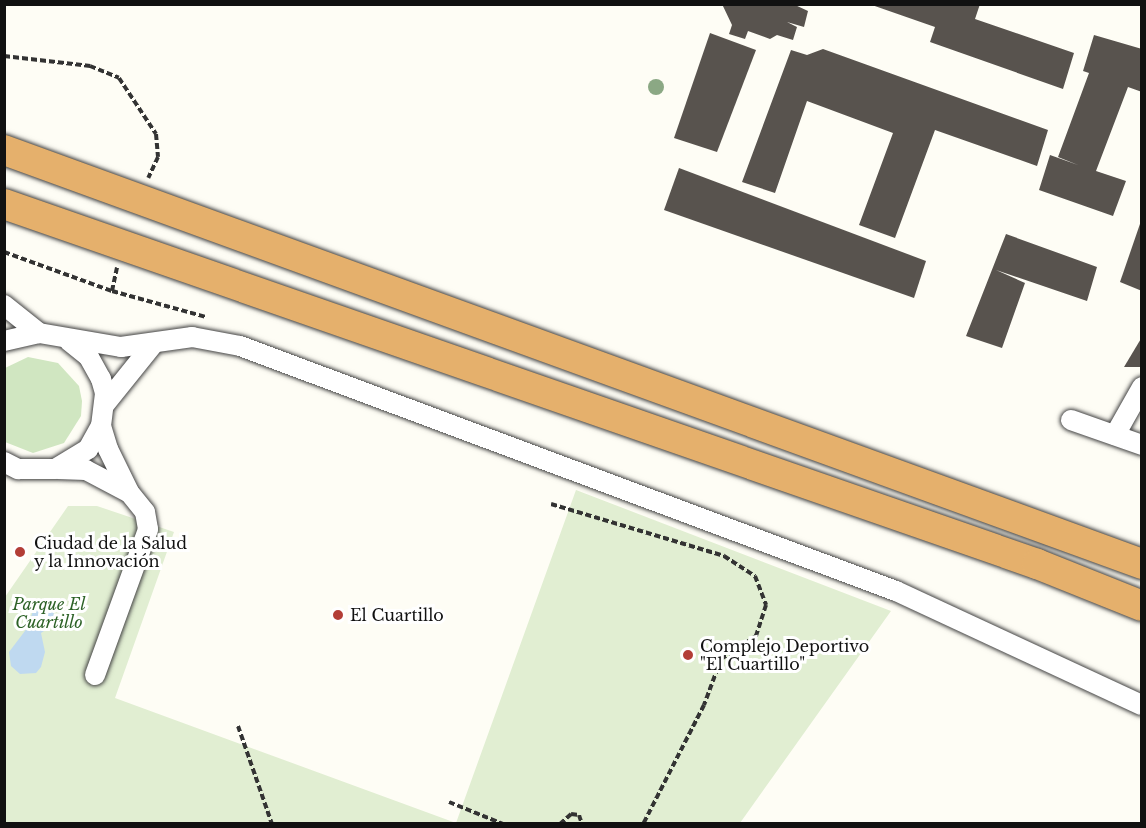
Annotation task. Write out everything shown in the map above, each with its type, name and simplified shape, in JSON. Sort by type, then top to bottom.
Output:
[{"type":"highway","points":[[4,150],[1142,564]]},
{"type":"highway","points":[[4,204],[1036,564],[1142,606]]},
{"type":"street","points":[[4,305],[39,333],[69,341],[121,347],[192,337],[240,346],[896,591],[1142,705]]},
{"type":"street","points":[[4,341],[39,333]]},
{"type":"street","points":[[55,469],[88,449],[101,426],[105,404],[97,369],[69,341]]},
{"type":"street","points":[[105,404],[154,343]]},
{"type":"street","points":[[1115,435],[1142,387]]},
{"type":"street","points":[[1071,420],[1142,446]]},
{"type":"street","points":[[95,675],[148,529],[144,512],[129,492],[101,426]]},
{"type":"street","points":[[9,469],[86,470],[129,492]]},
{"type":"path","points":[[4,56],[90,66],[119,78],[156,134],[158,157],[146,184]]},
{"type":"path","points":[[4,252],[112,291],[118,263]]},
{"type":"path","points":[[551,504],[724,556],[755,576],[766,605],[756,636],[721,660],[704,705],[643,824]]},
{"type":"path","points":[[238,726],[272,824]]},
{"type":"path","points":[[450,802],[503,824]]},
{"type":"path","points":[[560,824],[571,814],[579,815],[582,824]]},
{"type":"green space","points":[[28,357],[58,363],[79,386],[82,401],[81,416],[64,443],[33,453],[5,442],[5,368]]},
{"type":"green space","name":"Complejo Deportivo \"El Cuartillo\"","points":[[576,490],[891,611],[740,823],[5,824],[5,597],[68,506],[97,506],[174,532],[115,698],[456,823]]},
{"type":"water","points":[[56,600],[63,602],[54,607],[53,625],[41,633],[45,652],[41,667],[36,673],[20,674],[11,666],[9,652],[28,627],[35,604]]},
{"type":"building","points":[[722,4],[793,4],[808,11],[804,27],[787,22],[797,27],[793,40],[777,35],[770,39],[748,31],[745,39],[729,34],[732,25]]},
{"type":"building","points":[[869,4],[980,4],[975,19],[1074,53],[1063,89],[930,42],[935,27]]},
{"type":"building","points":[[710,33],[756,50],[717,152],[674,138]]},
{"type":"building","points":[[1094,35],[1142,49],[1142,92],[1128,87],[1096,171],[1126,181],[1113,216],[1039,190],[1050,155],[1078,165],[1058,157],[1089,73],[1083,71]]},
{"type":"building","points":[[823,49],[1048,130],[1037,166],[935,130],[895,238],[859,225],[893,133],[807,101],[775,193],[742,182],[791,50],[807,55]]},
{"type":"building","points":[[679,168],[926,261],[914,298],[664,210]]},
{"type":"building","points":[[1142,222],[1142,291],[1120,282]]},
{"type":"building","points":[[1006,234],[1097,267],[1087,301],[996,270],[1025,283],[1002,348],[966,336]]},
{"type":"building","points":[[1142,337],[1142,367],[1124,367]]},
{"type":"place","name":"Ciudad de la Salud y la Innovación","points":[[20,552]]},
{"type":"place","name":"El Cuartillo","points":[[338,615]]},
{"type":"place","name":"Complejo Deportivo \"El Cuartillo\"","points":[[688,655]]},
{"type":"park label","name":"Parque El Cuartillo","points":[[49,613]]}]
